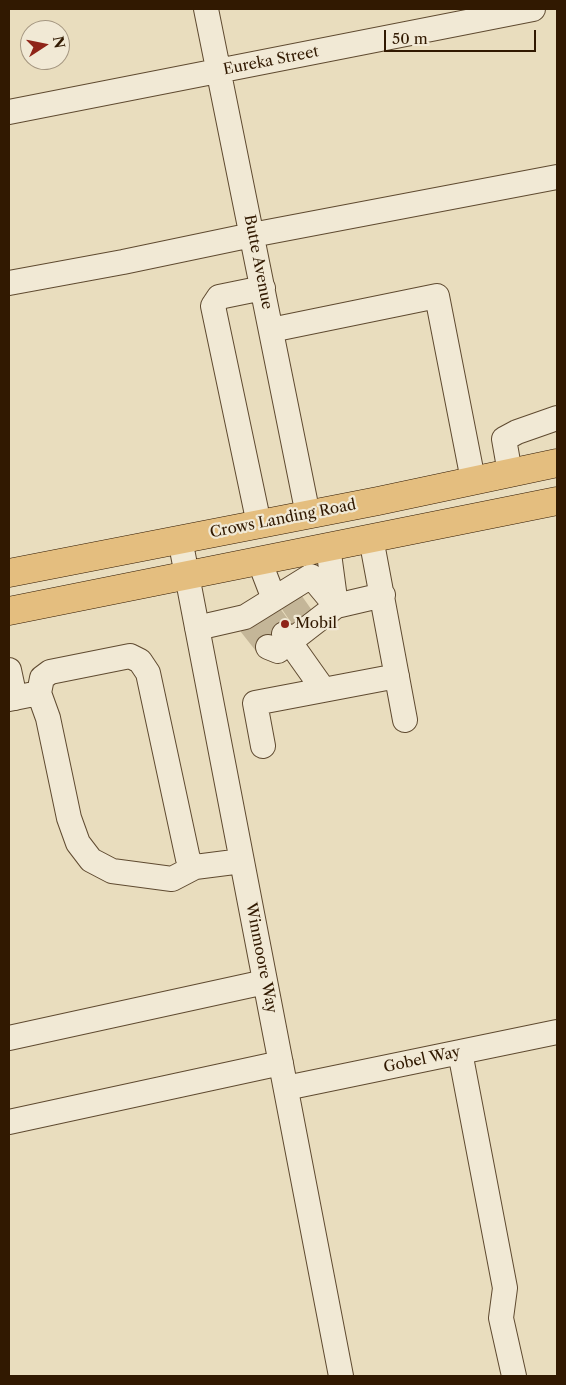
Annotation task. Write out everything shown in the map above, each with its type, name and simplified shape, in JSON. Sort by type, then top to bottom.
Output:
[{"type":"main road","name":"Crows Landing Road","points":[[9,573],[557,463]]},
{"type":"main road","points":[[526,508],[535,491],[557,480]]},
{"type":"main road","points":[[9,611],[557,501]]},
{"type":"street","name":"Butte Avenue","points":[[206,9],[308,514]]},
{"type":"street","name":"Eureka Street","points":[[9,112],[533,9]]},
{"type":"street","points":[[9,283],[123,262],[252,234],[557,177]]},
{"type":"street","points":[[259,524],[213,306],[219,297],[263,288]]},
{"type":"street","points":[[272,330],[437,296],[473,480]]},
{"type":"street","points":[[510,473],[504,439],[517,432],[557,418]]},
{"type":"street","points":[[372,538],[405,720]]},
{"type":"street","name":"Winmoore Way","points":[[180,539],[341,1376]]},
{"type":"street","points":[[328,546],[336,606]]},
{"type":"street","points":[[258,560],[267,606]]},
{"type":"street","points":[[197,628],[267,606],[311,576],[336,606]]},
{"type":"street","points":[[323,689],[281,641],[336,606],[383,595]]},
{"type":"street","points":[[195,868],[188,859],[148,673],[140,661],[130,656],[50,672],[42,678],[39,694],[48,718],[69,818],[78,843],[91,860],[112,871],[172,879],[195,868],[242,861]]},
{"type":"street","points":[[9,670],[12,699],[39,694]]},
{"type":"street","points":[[263,746],[255,703],[397,676]]},
{"type":"street","points":[[9,1038],[265,982]]},
{"type":"street","name":"Gobel Way","points":[[286,1088],[557,1032]]},
{"type":"street","points":[[460,1052],[504,1288],[501,1318],[514,1376]]},
{"type":"street","points":[[9,1122],[281,1063]]},
{"type":"tunnel","points":[[288,597],[304,620]]},
{"type":"tunnel","points":[[267,611],[284,634]]},
{"type":"tunnel","points":[[250,624],[268,647]]},
{"type":"place","name":"Mobil","points":[[285,624]]}]
